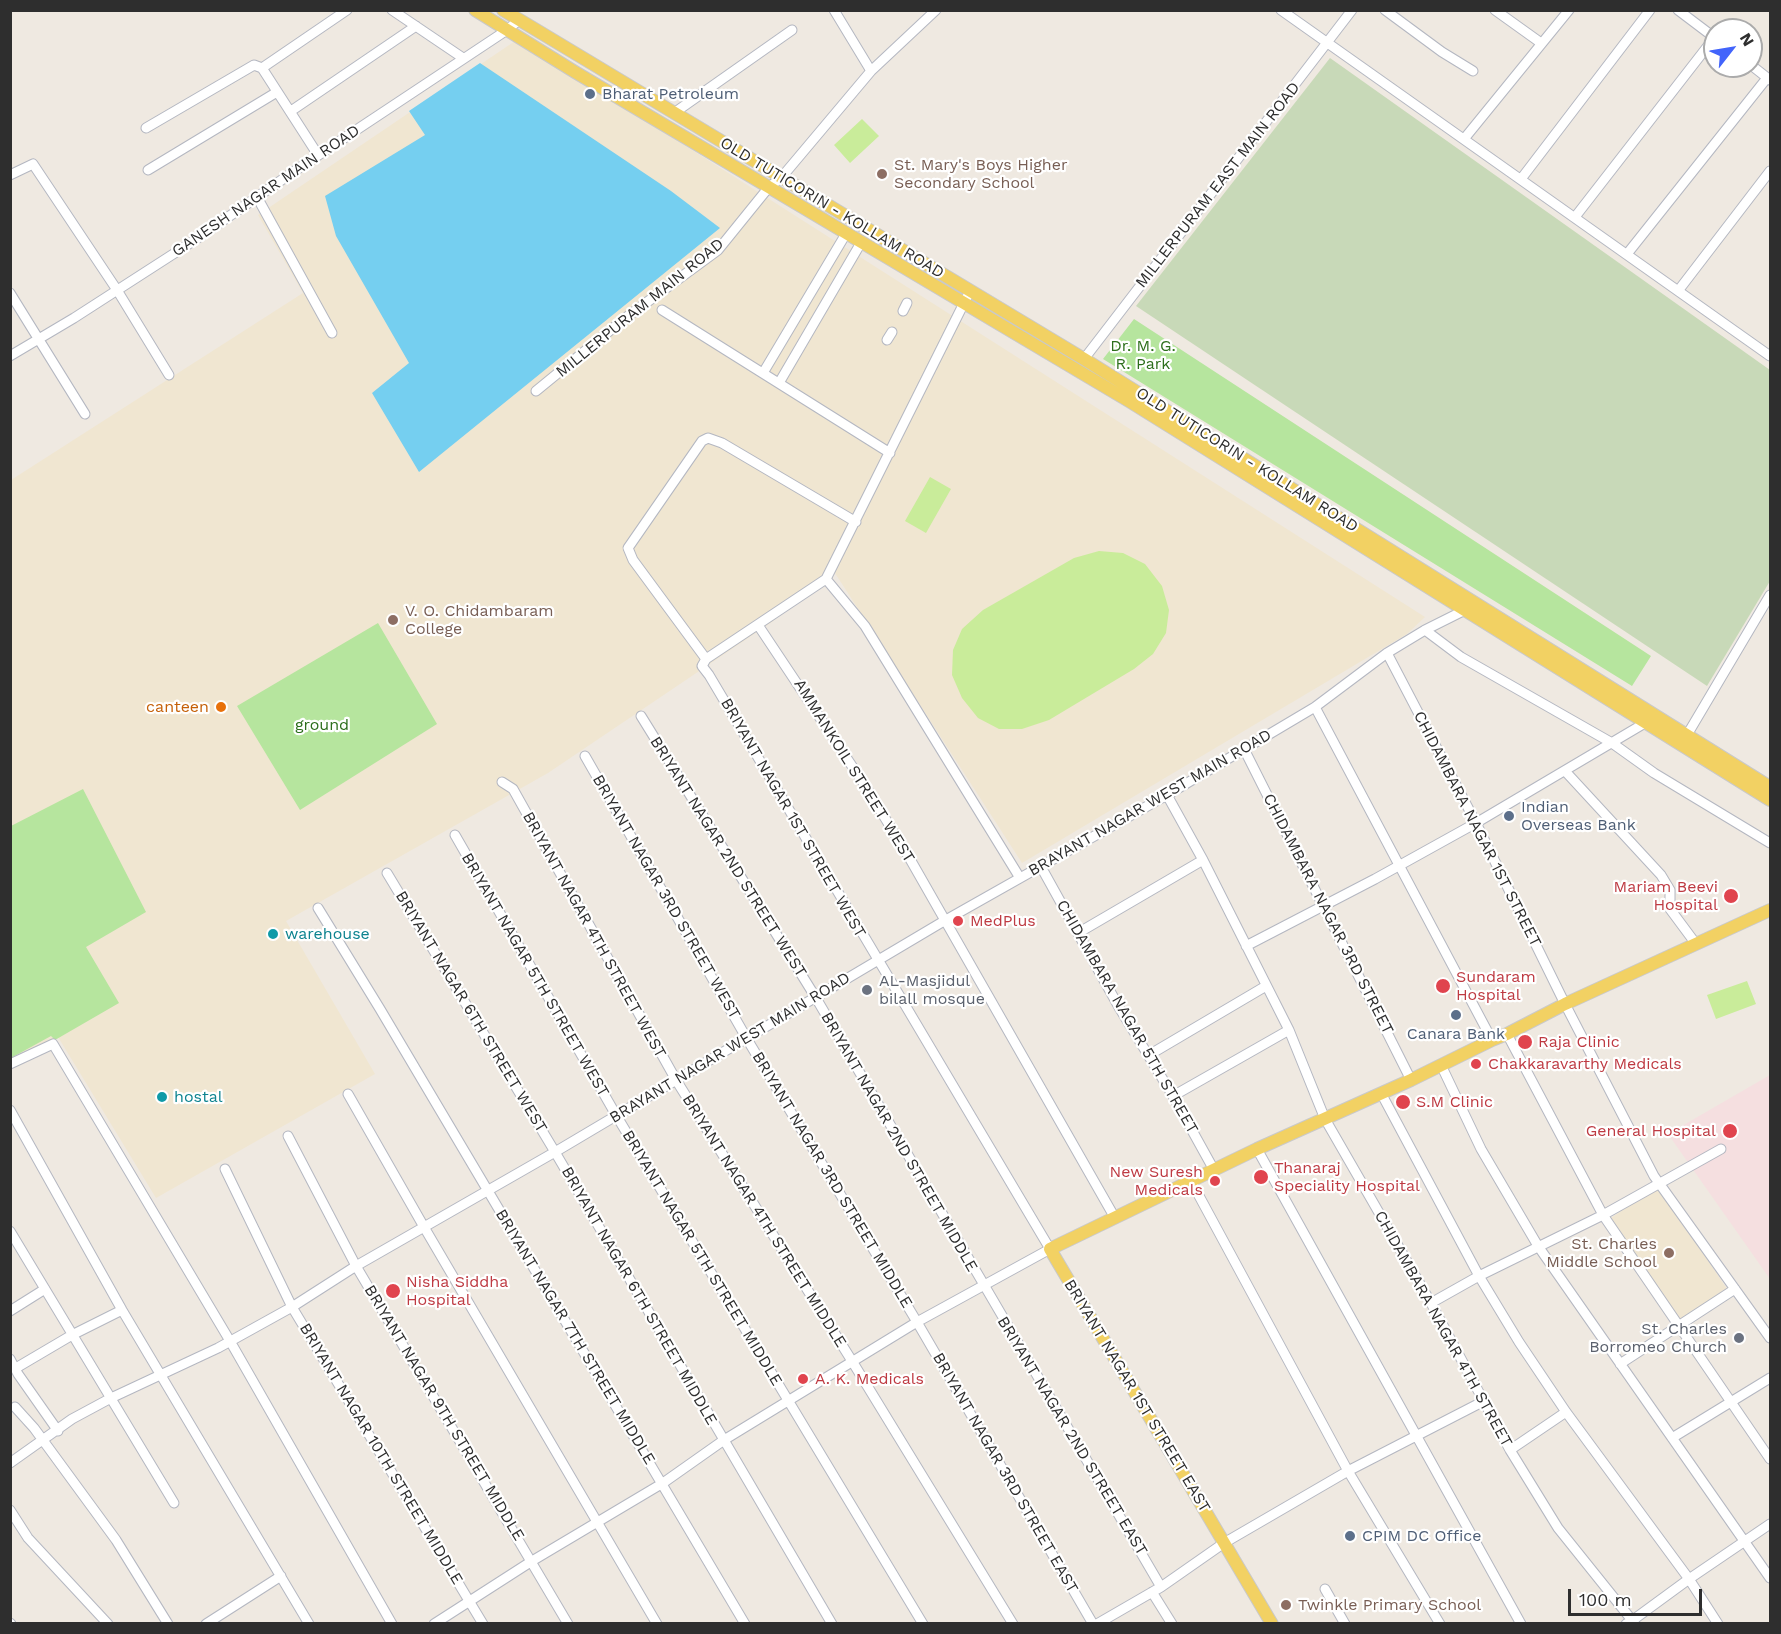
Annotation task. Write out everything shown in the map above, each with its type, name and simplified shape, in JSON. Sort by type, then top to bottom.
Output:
[{"type":"main road","points":[[475,10],[1471,607]]},
{"type":"main road","name":"OLD TUTICORIN - KOLLAM ROAD","points":[[503,10],[1084,359],[1471,607],[1652,719],[1687,735],[1769,784]]},
{"type":"main road","points":[[1652,719],[1770,800]]},
{"type":"main road","points":[[1050,1249],[1257,1149],[1381,1094],[1770,910]]},
{"type":"main road","name":"BRIYANT NAGAR 1ST STREET EAST","points":[[1050,1249],[1272,1623]]},
{"type":"street","points":[[262,68],[347,10]]},
{"type":"street","points":[[392,10],[463,58]]},
{"type":"street","points":[[834,10],[871,71]]},
{"type":"street","name":"MILLERPURAM MAIN ROAD","points":[[536,391],[624,319],[718,250],[769,187],[781,178],[871,71],[936,10]]},
{"type":"street","points":[[1281,10],[1770,356]]},
{"type":"street","name":"MILLERPURAM EAST MAIN ROAD","points":[[1084,359],[1352,10]]},
{"type":"street","points":[[1385,10],[1442,52],[1473,71]]},
{"type":"street","points":[[1495,10],[1507,14],[1541,43]]},
{"type":"street","points":[[1464,139],[1569,10]]},
{"type":"street","points":[[1521,179],[1650,10]]},
{"type":"street","points":[[1678,10],[1703,29]]},
{"type":"street","name":"GANESH NAGAR MAIN ROAD","points":[[10,356],[117,290],[519,20]]},
{"type":"street","points":[[291,111],[416,26]]},
{"type":"street","points":[[674,113],[792,30]]},
{"type":"street","points":[[1575,218],[1703,53]]},
{"type":"street","points":[[146,128],[254,65],[262,68],[318,155]]},
{"type":"street","points":[[1627,254],[1769,79]]},
{"type":"street","points":[[148,171],[277,92]]},
{"type":"street","points":[[10,175],[33,164],[117,290],[169,375]]},
{"type":"street","points":[[1678,291],[1770,171]]},
{"type":"street","points":[[257,197],[333,333]]},
{"type":"street","points":[[763,373],[847,232]]},
{"type":"street","points":[[779,383],[862,241]]},
{"type":"street","points":[[856,522],[722,443],[708,438],[702,441],[628,548],[633,560],[706,658],[826,579],[856,522],[970,291]]},
{"type":"street","points":[[10,293],[85,414]]},
{"type":"street","points":[[662,310],[890,453]]},
{"type":"street","points":[[826,579],[865,626],[1020,878]]},
{"type":"street","points":[[1687,735],[1770,595]]},
{"type":"street","name":"BRAYANT NAGAR WEST MAIN ROAD","points":[[10,1463],[72,1419],[230,1341],[292,1307],[356,1266],[555,1152],[877,960],[1040,865],[1167,795],[1315,707],[1387,653],[1425,630],[1471,607]]},
{"type":"street","name":"AMMANKOIL STREET WEST","points":[[758,625],[866,787],[910,859],[1115,1218]]},
{"type":"street","points":[[1425,630],[1461,657],[1612,743],[1654,773],[1770,843]]},
{"type":"street","name":"CHIDAMBARA NAGAR 1ST STREET","points":[[1387,653],[1476,823],[1565,1005],[1659,1183],[1770,1338]]},
{"type":"street","name":"BRIYANT NAGAR 1ST STREET WEST","points":[[706,658],[702,666],[1050,1249]]},
{"type":"street","points":[[1315,707],[1492,1040]]},
{"type":"street","name":"BRIYANT NAGAR 2ND STREET WEST","points":[[641,716],[816,998]]},
{"type":"street","points":[[1246,946],[1476,823],[1652,719]]},
{"type":"street","name":"CHIDAMBARA NAGAR 3RD STREET","points":[[1244,749],[1411,1080]]},
{"type":"street","name":"BRIYANT NAGAR 3RD STREET WEST","points":[[585,756],[747,1039]]},
{"type":"street","points":[[1565,771],[1661,875],[1670,890],[1670,909],[1696,944]]},
{"type":"street","name":"BRIYANT NAGAR 4TH STREET WEST","points":[[502,782],[513,789],[676,1080]]},
{"type":"street","name":"CHIDAMBARA NAGAR 4TH STREET","points":[[1167,795],[1203,860],[1289,1030],[1325,1119],[1431,1304],[1510,1450],[1558,1528],[1632,1622]]},
{"type":"street","name":"BRIYANT NAGAR 5TH STREET WEST","points":[[455,836],[616,1115]]},
{"type":"street","points":[[1078,933],[1203,860]]},
{"type":"street","name":"CHIDAMBARA NAGAR 5TH STREET","points":[[1040,865],[1214,1170]]},
{"type":"street","name":"BRIYANT NAGAR 6TH STREET WEST","points":[[387,873],[555,1152]]},
{"type":"street","name":"BRIYANT NAGAR 7TH STREET MIDDLE","points":[[318,908],[745,1623]]},
{"type":"street","points":[[1149,1055],[1266,986]]},
{"type":"street","name":"BRIYANT NAGAR 2ND STREET MIDDLE","points":[[816,998],[983,1286]]},
{"type":"street","points":[[1173,1096],[1289,1030]]},
{"type":"street","points":[[1507,1034],[1603,1215],[1770,1459]]},
{"type":"street","name":"BRIYANT NAGAR 3RD STREET MIDDLE","points":[[747,1039],[917,1322]]},
{"type":"street","points":[[10,1064],[52,1044],[230,1341],[392,1623]]},
{"type":"street","points":[[1441,1065],[1481,1149],[1538,1246],[1770,1578]]},
{"type":"street","name":"BRIYANT NAGAR 4TH STREET MIDDLE","points":[[676,1080],[1013,1623]]},
{"type":"street","points":[[348,1094],[657,1623]]},
{"type":"street","points":[[1381,1094],[1479,1276],[1519,1341],[1566,1412],[1689,1579],[1718,1623]]},
{"type":"street","name":"BRIYANT NAGAR 5TH STREET MIDDLE","points":[[616,1115],[923,1623]]},
{"type":"street","points":[[12,1116],[122,1311],[309,1623]]},
{"type":"street","name":"BRIYANT NAGAR 9TH STREET MIDDLE","points":[[288,1136],[356,1266],[568,1623]]},
{"type":"street","points":[[1257,1149],[1521,1623]]},
{"type":"street","points":[[1431,1304],[1479,1276],[1603,1215],[1720,1149]]},
{"type":"street","name":"BRIYANT NAGAR 6TH STREET MIDDLE","points":[[555,1152],[832,1623]]},
{"type":"street","name":"BRIYANT NAGAR 10TH STREET MIDDLE","points":[[225,1169],[292,1307],[483,1623]]},
{"type":"street","points":[[1191,1181],[1348,1471],[1440,1623]]},
{"type":"street","points":[[10,1231],[174,1503]]},
{"type":"street","points":[[10,1252],[20,1247]]},
{"type":"street","points":[[434,1623],[532,1560],[663,1483],[724,1440],[852,1361],[917,1322],[1050,1249]]},
{"type":"street","name":"BRIYANT NAGAR 2ND STREET EAST","points":[[983,1286],[1156,1589],[1172,1623]]},
{"type":"street","points":[[10,1311],[45,1289]]},
{"type":"street","points":[[1620,1364],[1735,1289]]},
{"type":"street","points":[[58,1431],[13,1364],[122,1311]]},
{"type":"street","name":"BRIYANT NAGAR 3RD STREET EAST","points":[[917,1322],[1095,1623]]},
{"type":"street","points":[[1672,1438],[1770,1378]]},
{"type":"street","points":[[1095,1623],[1156,1589],[1224,1543],[1348,1471],[1484,1401]]},
{"type":"street","points":[[15,1407],[34,1428],[116,1540],[168,1623]]},
{"type":"street","points":[[1510,1450],[1566,1412]]},
{"type":"street","points":[[10,1510],[28,1538],[108,1623]]},
{"type":"street","points":[[1632,1622],[1689,1579],[1770,1524]]},
{"type":"street","points":[[206,1623],[281,1576]]},
{"type":"street","points":[[1325,1589],[1345,1623]]},
{"type":"shaded area","name":"V. O. Chidambaram College","points":[[518,39],[1425,617],[1407,634],[1022,863],[833,570],[772,622],[548,773],[286,921],[375,1074],[156,1198],[58,1037],[11,1060],[11,480],[303,293],[258,215]]},
{"type":"shaded area","points":[[1770,1075],[1770,1279],[1668,1134]]},
{"type":"shaded area","name":"St. Charles Middle School","points":[[1658,1186],[1727,1289],[1679,1321],[1611,1218]]},
{"type":"green space","points":[[1330,58],[1770,370],[1770,581],[1707,686],[1136,306]]},
{"type":"green space","points":[[862,119],[879,136],[850,163],[834,145]]},
{"type":"green space","name":"Dr. M. G. R. Park","points":[[1134,319],[1651,656],[1632,686],[1103,359]]},
{"type":"green space","points":[[930,477],[951,489],[926,533],[905,521]]},
{"type":"green space","points":[[1099,551],[1123,553],[1145,564],[1162,586],[1169,610],[1166,633],[1153,654],[1134,669],[1049,720],[1022,729],[999,729],[978,718],[962,698],[952,675],[953,650],[962,629],[983,610],[1074,558]]},
{"type":"green space","name":"ground","points":[[378,623],[437,724],[300,810],[237,706]]},
{"type":"green space","points":[[83,789],[146,912],[86,947],[119,1003],[55,1040],[51,1036],[11,1058],[11,826]]},
{"type":"green space","points":[[1747,981],[1756,1004],[1716,1019],[1707,995]]},
{"type":"water","points":[[480,63],[671,191],[720,228],[419,472],[372,393],[409,363],[336,236],[325,196],[425,135],[409,111]]},
{"type":"place","name":"Bharat Petroleum","points":[[590,94]]},
{"type":"place","name":"St. Mary's Boys Higher Secondary School","points":[[882,174]]},
{"type":"place","name":"V. O. Chidambaram College","points":[[393,620]]},
{"type":"place","name":"canteen","points":[[221,707]]},
{"type":"place","name":"Indian Overseas Bank","points":[[1509,816]]},
{"type":"place","name":"Mariam Beevi Hospital","points":[[1731,896]]},
{"type":"place","name":"MedPlus","points":[[958,921]]},
{"type":"place","name":"warehouse","points":[[273,934]]},
{"type":"place","name":"Sundaram Hospital","points":[[1443,986]]},
{"type":"place","name":"AL-Masjidul bilall mosque","points":[[867,990]]},
{"type":"place","name":"Canara Bank","points":[[1456,1015]]},
{"type":"place","name":"Raja Clinic","points":[[1525,1042]]},
{"type":"place","name":"Chakkaravarthy Medicals","points":[[1476,1064]]},
{"type":"place","name":"hostal","points":[[162,1097]]},
{"type":"place","name":"S.M Clinic","points":[[1403,1102]]},
{"type":"place","name":"General Hospital","points":[[1730,1131]]},
{"type":"place","name":"Thanaraj Speciality Hospital","points":[[1261,1177]]},
{"type":"place","name":"New Suresh Medicals","points":[[1215,1181]]},
{"type":"place","name":"St. Charles Middle School","points":[[1669,1253]]},
{"type":"place","name":"Nisha Siddha Hospital","points":[[393,1291]]},
{"type":"place","name":"St. Charles Borromeo Church","points":[[1739,1338]]},
{"type":"place","name":"A. K. Medicals","points":[[803,1379]]},
{"type":"place","name":"CPIM DC Office","points":[[1350,1536]]},
{"type":"place","name":"Twinkle Primary School","points":[[1286,1605]]}]
